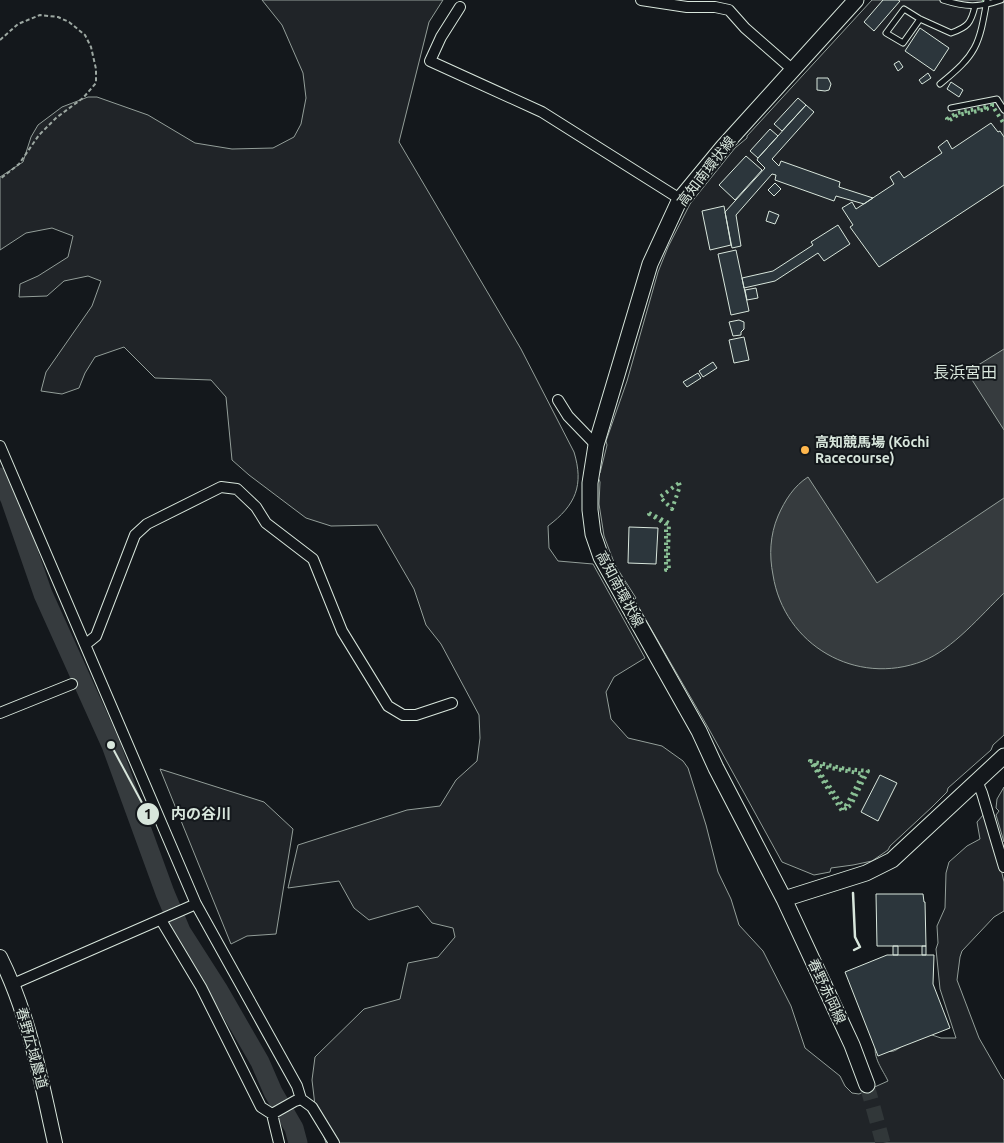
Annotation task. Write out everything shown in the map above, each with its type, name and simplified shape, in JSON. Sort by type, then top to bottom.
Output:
[{"type":"main road","name":"高知南環状線","points":[[784,899],[716,768],[699,731],[601,557],[593,534],[590,510],[590,483],[596,445],[650,264],[680,199],[723,147],[856,0]]},
{"type":"main road","points":[[784,899],[864,873],[892,860],[1004,756]]},
{"type":"main road","name":"春野赤岡線","points":[[784,899],[852,1045],[867,1085]]},
{"type":"street","points":[[641,0],[687,7],[715,7],[729,10],[745,28],[793,70]]},
{"type":"street","points":[[460,7],[441,37],[430,61],[542,112],[680,199]]},
{"type":"street","points":[[558,400],[568,416],[596,445]]},
{"type":"street","points":[[0,446],[86,644],[193,906],[293,1080],[298,1100]]},
{"type":"street","points":[[86,644],[96,636],[136,535],[147,524],[221,488],[237,489],[256,507],[266,523],[313,559],[342,631],[388,706],[403,716],[416,715],[452,702]]},
{"type":"street","points":[[0,713],[72,684]]},
{"type":"street","points":[[977,781],[1004,867]]},
{"type":"street","points":[[12,984],[193,906]]},
{"type":"street","points":[[163,919],[201,987],[261,1107],[274,1112],[298,1100],[312,1106],[334,1143]]},
{"type":"street","name":"春野広域農道","points":[[0,957],[12,984],[34,1051],[55,1143]]},
{"type":"street","points":[[274,1112],[279,1143]]},
{"type":"lane","points":[[943,0],[975,6],[1001,0]]},
{"type":"lane","points":[[940,84],[957,70],[974,51],[981,33],[987,3]]},
{"type":"lane","points":[[920,19],[903,43],[886,33],[904,10],[951,33],[967,26],[972,20],[975,6]]},
{"type":"lane","points":[[951,108],[997,99],[1004,110]]},
{"type":"path","points":[[0,40],[18,24],[40,15],[58,17],[69,22],[85,35],[91,47],[96,69],[96,83],[83,98],[56,118],[39,135],[19,164],[0,179]]},
{"type":"shaded area","points":[[262,0],[443,0],[429,22],[399,142],[521,349],[574,452],[578,484],[571,502],[558,518],[548,526],[549,548],[558,561],[593,564],[645,658],[614,677],[606,692],[611,719],[628,738],[662,746],[683,761],[688,768],[718,872],[731,899],[739,925],[763,951],[791,1006],[805,1048],[840,1076],[845,1086],[852,1093],[859,1094],[888,1081],[875,1054],[876,1044],[881,1048],[893,1051],[926,1033],[941,1038],[956,1038],[940,989],[936,949],[938,943],[937,926],[945,908],[946,873],[949,862],[967,846],[980,839],[977,822],[984,814],[994,838],[1004,882],[1004,911],[994,917],[962,951],[957,980],[979,1038],[1004,1080],[1004,1143],[326,1143],[316,1114],[312,1080],[315,1057],[364,1009],[400,999],[408,963],[438,957],[455,937],[453,928],[432,923],[418,906],[369,920],[354,908],[339,881],[288,888],[298,845],[407,810],[440,806],[456,780],[477,761],[480,738],[479,715],[441,644],[426,625],[414,589],[377,525],[331,526],[306,518],[249,475],[232,460],[226,397],[211,380],[155,378],[124,347],[95,357],[85,373],[79,388],[62,394],[41,391],[46,372],[92,306],[101,281],[88,276],[64,281],[47,296],[19,297],[20,284],[38,276],[68,257],[73,236],[52,228],[26,233],[0,250],[0,177],[23,162],[31,137],[38,125],[62,107],[88,97],[97,97],[148,115],[195,143],[232,149],[273,148],[294,137],[301,124],[306,98],[303,73],[282,25]]},
{"type":"shaded area","name":"高知競馬場 (Kōchi Racecourse)","points":[[872,0],[1004,0],[1004,735],[993,745],[991,750],[948,788],[947,792],[888,850],[872,861],[831,868],[830,872],[814,875],[782,862],[710,731],[634,600],[636,598],[615,565],[604,536],[599,504],[600,482],[597,475],[600,473],[607,445],[606,441],[627,381],[658,272],[668,247],[690,204],[735,148],[747,138]]},
{"type":"shaded area","points":[[1004,349],[1004,430],[967,372]]},
{"type":"shaded area","points":[[808,477],[877,583],[1004,498],[1004,593],[956,640],[934,656],[923,661],[898,668],[873,668],[849,664],[827,654],[808,640],[792,622],[780,600],[772,568],[772,538],[775,523],[790,494]]},
{"type":"shaded area","points":[[160,769],[264,802],[293,829],[276,934],[247,936],[231,944]]},
{"type":"shaded area","points":[[1004,787],[1004,842],[996,815],[999,811],[996,808],[997,799]]},
{"type":"building","points":[[883,0],[900,1],[874,31],[864,22]]},
{"type":"building","points":[[920,28],[949,48],[934,71],[905,51]]},
{"type":"building","points":[[899,61],[903,67],[898,71],[894,64]]},
{"type":"building","points":[[928,73],[931,78],[922,84],[919,80]]},
{"type":"building","points":[[817,78],[828,78],[831,84],[829,90],[817,90]]},
{"type":"building","points":[[951,82],[963,90],[959,97],[947,89]]},
{"type":"building","points":[[798,98],[806,105],[782,131],[774,124]]},
{"type":"building","points":[[806,105],[814,112],[772,159],[779,166],[781,161],[840,182],[839,187],[873,198],[864,204],[836,196],[834,201],[775,180],[776,175],[772,174],[736,215],[741,246],[732,248],[725,212],[765,168],[757,160],[758,158]]},
{"type":"building","points":[[991,123],[1004,137],[1004,185],[879,267],[850,227],[853,225],[842,208],[852,202],[856,209],[894,184],[890,177],[899,171],[904,178],[942,153],[938,147],[947,140],[952,149]]},
{"type":"building","points":[[770,129],[778,136],[758,158],[750,151]]},
{"type":"building","points":[[746,156],[762,170],[735,200],[719,185]]},
{"type":"building","points":[[775,183],[781,189],[774,196],[768,190]]},
{"type":"building","points":[[724,206],[731,245],[710,250],[702,211]]},
{"type":"building","points":[[769,211],[779,215],[775,224],[766,221]]},
{"type":"building","points":[[838,225],[850,244],[824,261],[818,253],[775,281],[744,288],[742,278],[773,271],[813,245],[811,242]]},
{"type":"building","points":[[736,250],[749,311],[731,315],[718,254]]},
{"type":"building","points":[[756,288],[758,298],[747,300],[745,290]]},
{"type":"building","points":[[739,320],[744,322],[744,329],[741,335],[733,336],[729,322]]},
{"type":"building","points":[[744,337],[749,360],[734,363],[729,340]]},
{"type":"building","points":[[713,362],[717,368],[703,377],[699,371]]},
{"type":"building","points":[[698,373],[701,378],[687,387],[683,382]]},
{"type":"building","points":[[629,527],[658,528],[656,564],[628,563]]},
{"type":"building","points":[[880,775],[897,783],[878,821],[861,812]]},
{"type":"building","points":[[876,894],[923,894],[925,902],[926,946],[877,946]]},
{"type":"building","points":[[893,946],[898,946],[898,955],[893,955]]},
{"type":"building","points":[[922,946],[926,946],[926,955],[922,955]]},
{"type":"building","points":[[887,955],[934,955],[933,984],[950,1028],[878,1056],[845,972]]},
{"type":"waterway","points":[[0,477],[10,499],[43,594],[111,745],[165,893],[181,931],[218,989],[260,1062],[273,1092],[294,1128],[298,1143]]},
{"type":"tunnel","points":[[867,1085],[883,1143]]},
{"type":"hedge","points":[[994,105],[992,105],[1004,124]]},
{"type":"hedge","points":[[986,107],[987,109],[958,115],[948,121],[947,119],[957,113],[986,107]]},
{"type":"hedge","points":[[679,483],[680,486],[672,509],[660,497],[679,483]]},
{"type":"hedge","points":[[649,513],[669,523],[669,570],[666,570],[666,524],[649,513]]},
{"type":"hedge","points":[[810,761],[846,769],[868,771],[851,805],[847,808],[846,805],[863,774],[815,765],[845,809],[842,811],[810,761]]},
{"type":"wall","points":[[853,893],[855,937],[860,947],[854,950]]},
{"type":"place","name":"高知競馬場 (Kōchi Racecourse)","points":[[805,450]]},
{"type":"place","name":"内の谷川","points":[[111,745]]},
{"type":"district","name":"長浜宮田","points":[[965,372]]}]
